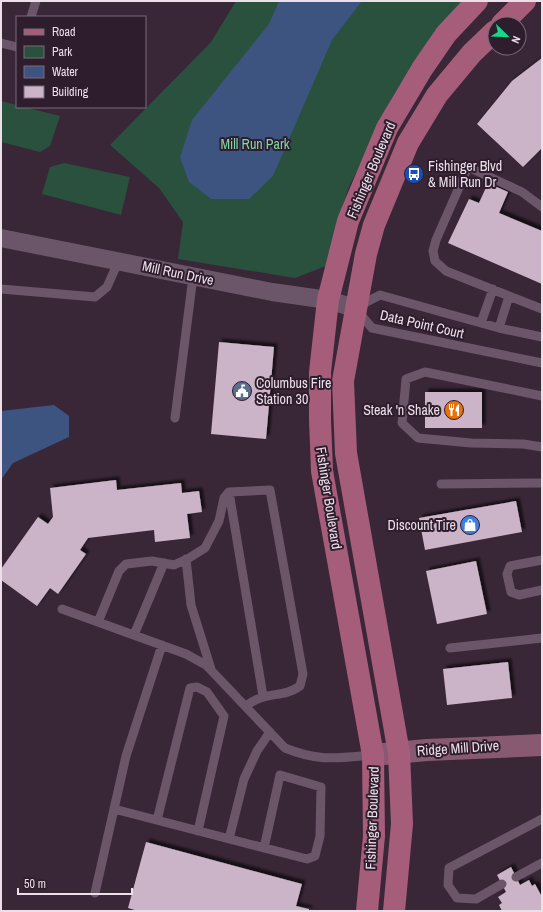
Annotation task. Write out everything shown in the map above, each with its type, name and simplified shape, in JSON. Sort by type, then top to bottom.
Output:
[{"type":"main road","name":"Fishinger Boulevard","points":[[367,911],[374,836],[374,755],[322,471],[320,372],[328,300],[348,221],[387,128],[422,69],[446,34],[477,1]]},
{"type":"main road","points":[[510,16],[525,1]]},
{"type":"main road","name":"Fishinger Boulevard","points":[[394,911],[402,824],[399,753],[346,453],[342,381],[366,254],[374,224],[408,144],[437,95],[487,39]]},
{"type":"main road","name":"Ridge Mill Drive","points":[[374,755],[426,750],[542,745]]},
{"type":"street","name":"Mill Run Drive","points":[[1,238],[119,260],[193,276],[328,300],[355,308]]},
{"type":"lane","points":[[31,16],[36,1]]},
{"type":"lane","points":[[1,43],[16,47]]},
{"type":"lane","points":[[542,207],[522,192],[468,168],[436,240],[434,251],[435,261],[446,271],[542,310]]},
{"type":"lane","points":[[1,289],[95,297],[107,287],[119,260]]},
{"type":"lane","points":[[175,418],[193,276]]},
{"type":"lane","points":[[481,323],[493,290]]},
{"type":"lane","name":"Data Point Court","points":[[542,337],[499,328],[380,295],[355,308],[372,328],[542,363]]},
{"type":"lane","points":[[499,328],[510,296]]},
{"type":"lane","points":[[542,396],[425,372],[406,379],[402,423],[418,438],[471,443],[523,444],[542,447]]},
{"type":"lane","points":[[441,484],[542,483]]},
{"type":"lane","points":[[98,622],[119,571],[126,564],[152,561],[174,565],[186,559],[205,548],[219,522],[224,498],[229,492],[270,490],[303,674],[300,686],[291,693],[263,696],[255,699],[246,706]]},
{"type":"lane","points":[[229,492],[263,696]]},
{"type":"lane","points":[[186,559],[191,605],[211,670]]},
{"type":"lane","points":[[542,560],[510,566],[507,574],[511,592],[519,595],[542,590]]},
{"type":"lane","points":[[134,635],[164,563]]},
{"type":"lane","points":[[62,609],[186,654],[206,665],[286,748],[302,755],[320,759],[374,755]]},
{"type":"lane","points":[[450,648],[542,638]]},
{"type":"lane","points":[[95,893],[126,756],[162,645]]},
{"type":"lane","points":[[157,820],[190,688],[197,686],[206,692],[224,716],[198,831]]},
{"type":"lane","points":[[229,839],[244,779],[257,751],[270,732]]},
{"type":"lane","points":[[114,809],[198,831],[264,848],[307,859],[315,856],[320,836],[321,787],[280,775],[264,848]]},
{"type":"lane","points":[[502,884],[476,899],[457,898],[448,885],[449,868],[542,819],[542,828]]},
{"type":"lane","points":[[516,877],[542,863]]},
{"type":"green space","name":"Mill Run Park","points":[[236,1],[465,1],[435,31],[393,96],[348,189],[326,266],[295,278],[178,259],[183,222],[159,188],[110,145],[211,42]]},
{"type":"green space","points":[[1,101],[16,105],[16,108],[28,108],[60,116],[50,146],[40,152],[1,142]]},
{"type":"green space","points":[[64,163],[130,177],[121,215],[42,194],[50,167]]},
{"type":"water","points":[[279,1],[362,1],[332,40],[273,176],[249,199],[211,199],[189,182],[180,157],[192,120],[269,24]]},
{"type":"water","points":[[54,405],[69,416],[69,437],[13,463],[1,480],[1,411]]},
{"type":"building","points":[[542,58],[542,148],[523,167],[477,124],[512,81]]},
{"type":"building","points":[[488,183],[508,192],[499,213],[542,231],[542,284],[448,243],[469,199],[479,203]]},
{"type":"building","name":"Columbus Fire Station 30","points":[[219,342],[274,347],[266,439],[211,434]]},
{"type":"building","name":"Steak 'n Shake","points":[[425,392],[482,392],[482,428],[425,428]]},
{"type":"building","points":[[116,480],[117,490],[181,483],[182,493],[199,491],[202,512],[187,514],[190,538],[155,542],[154,530],[88,538],[80,550],[86,554],[58,594],[50,588],[37,606],[1,580],[1,569],[38,517],[48,524],[53,517],[50,488]]},
{"type":"building","name":"Discount Tire","points":[[516,501],[522,532],[425,550],[419,518]]},
{"type":"building","points":[[476,561],[487,614],[437,624],[426,571]]},
{"type":"building","points":[[508,662],[512,698],[447,705],[443,669]]},
{"type":"building","points":[[146,842],[302,884],[296,906],[309,909],[309,911],[138,911],[128,908]]},
{"type":"building","points":[[511,867],[520,885],[529,880],[532,886],[535,884],[542,897],[542,911],[502,911],[499,905],[502,903],[498,897],[506,892],[497,875]]},
{"type":"place","name":"Fishinger Blvd & Mill Run Dr","points":[[414,174]]},
{"type":"place","name":"Columbus Fire Station 30","points":[[242,391]]},
{"type":"place","name":"Steak 'n Shake","points":[[454,410]]},
{"type":"place","name":"Discount Tire","points":[[470,525]]}]
